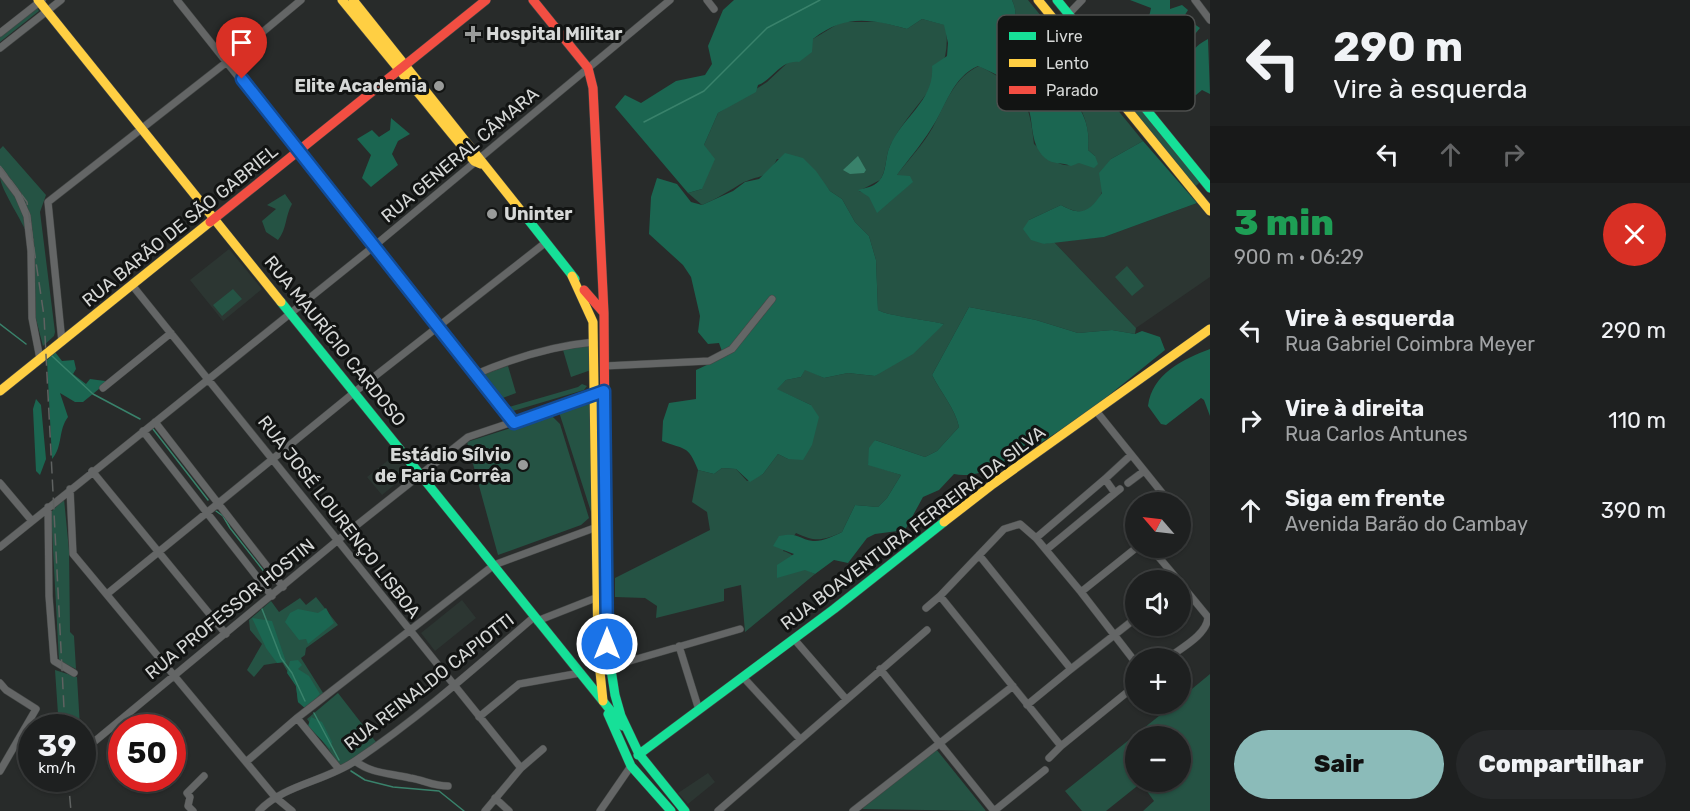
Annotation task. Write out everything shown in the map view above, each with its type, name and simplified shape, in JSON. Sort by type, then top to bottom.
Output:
[{"type":"main road","points":[[342,0],[401,67],[604,313]]},
{"type":"main road","points":[[353,0],[401,67]]},
{"type":"main road","name":"RUA BARÃO DE SÃO GABRIEL","points":[[0,391],[300,152],[401,67],[486,0]]},
{"type":"main road","points":[[533,0],[588,68],[593,88],[598,142],[604,313],[597,527],[599,669],[603,704],[631,766],[671,811]]},
{"type":"main road","points":[[1038,0],[1050,15]]},
{"type":"main road","points":[[1057,0],[1069,14]]},
{"type":"main road","name":"RUA MAURÍCIO CARDOSO","points":[[40,1],[141,129],[356,391],[603,704]]},
{"type":"main road","points":[[1129,111],[1210,211]]},
{"type":"main road","points":[[1148,111],[1210,187]]},
{"type":"main road","points":[[572,276],[589,307],[593,322],[600,393],[609,667],[623,726],[638,755],[685,811]]},
{"type":"main road","name":"RUA BOAVENTURA FERREIRA DA SILVA","points":[[638,755],[794,639],[993,484],[1097,412],[1210,329]]},
{"type":"main road","points":[[580,672],[609,667]]},
{"type":"main road","points":[[603,704],[623,726]]},
{"type":"street","points":[[0,48],[61,0]]},
{"type":"street","points":[[177,0],[228,61],[514,423]]},
{"type":"street","points":[[62,342],[48,202],[228,61],[301,0]]},
{"type":"street","name":"RUA GENERAL CÂMARA","points":[[0,547],[478,161],[670,0]]},
{"type":"street","points":[[706,0],[714,9]]},
{"type":"street","points":[[1069,14],[1082,0]]},
{"type":"street","points":[[1195,0],[1210,20],[1210,27]]},
{"type":"street","points":[[0,33],[40,1]]},
{"type":"street","points":[[0,171],[18,195],[27,216],[31,251],[32,318],[40,359]]},
{"type":"street","points":[[1198,194],[1210,187]]},
{"type":"street","points":[[107,594],[356,391],[545,243]]},
{"type":"street","name":"RUA JOSÉ LOURENÇO LISBOA","points":[[132,285],[521,768]]},
{"type":"street","points":[[604,366],[709,362],[732,349],[772,299]]},
{"type":"street","points":[[103,388],[171,333]]},
{"type":"street","points":[[474,375],[505,361],[560,345],[594,342]]},
{"type":"street","name":"RUA PROFESSOR HOSTIN","points":[[96,739],[420,473],[468,437],[600,393]]},
{"type":"street","points":[[1097,412],[1161,492]]},
{"type":"street","points":[[155,422],[284,587]]},
{"type":"street","points":[[143,431],[209,512],[272,596]]},
{"type":"street","points":[[1036,538],[1131,455]]},
{"type":"street","points":[[92,471],[226,634]]},
{"type":"street","points":[[1128,483],[1144,471]]},
{"type":"street","points":[[1046,550],[1118,491],[1105,479]]},
{"type":"street","points":[[0,483],[32,521]]},
{"type":"street","points":[[70,489],[73,554],[275,797],[292,811]]},
{"type":"street","points":[[48,507],[49,596],[54,661],[74,673]]},
{"type":"street","points":[[926,608],[1011,525],[1020,524],[1036,538],[1125,649]]},
{"type":"street","points":[[246,762],[297,718],[495,565],[597,527]]},
{"type":"street","points":[[979,555],[1071,669]]},
{"type":"street","points":[[1081,592],[1125,557]]},
{"type":"street","points":[[1160,558],[1169,570]]},
{"type":"street","points":[[940,596],[1061,746]]},
{"type":"street","points":[[1181,648],[1201,633],[1208,622],[1208,617],[1191,596]]},
{"type":"street","name":"RUA REINALDO CAPIOTTI","points":[[259,811],[275,797],[355,761],[454,686],[536,619],[598,597]]},
{"type":"street","points":[[1027,705],[1125,626]]},
{"type":"street","points":[[609,667],[740,629]]},
{"type":"street","points":[[718,811],[927,630]]},
{"type":"street","points":[[794,639],[846,699]]},
{"type":"street","points":[[679,646],[699,710]]},
{"type":"street","points":[[880,669],[994,811],[1045,770]]},
{"type":"street","points":[[479,717],[519,684],[580,672]]},
{"type":"street","points":[[743,677],[800,739]]},
{"type":"street","points":[[0,683],[6,690],[36,710],[0,771]]},
{"type":"street","points":[[853,811],[1013,686]]},
{"type":"street","points":[[1049,758],[1125,694]]},
{"type":"street","points":[[297,718],[339,769]]},
{"type":"street","points":[[485,811],[521,768],[543,749]]},
{"type":"street","points":[[355,761],[370,770],[387,775],[411,778],[431,786],[448,786]]},
{"type":"street","points":[[600,811],[631,766]]},
{"type":"street","points":[[193,811],[188,806],[190,797],[187,794],[204,776]]},
{"type":"street","points":[[495,798],[508,811]]},
{"type":"shaded area","points":[[734,0],[1012,0],[1015,15],[997,15],[997,75],[978,66],[962,77],[950,93],[931,129],[897,175],[910,176],[913,182],[877,213],[869,197],[858,190],[874,185],[882,178],[890,146],[929,89],[932,66],[947,56],[948,43],[944,25],[922,19],[907,29],[858,21],[836,25],[825,31],[813,39],[812,52],[799,62],[792,62],[782,67],[758,85],[756,92],[718,113],[704,145],[715,159],[702,189],[688,193],[615,107],[625,95],[641,103],[676,81],[705,75],[712,64],[708,46],[723,10]]},
{"type":"shaded area","points":[[1012,0],[1028,0],[1040,15],[1015,15]]},
{"type":"shaded area","points":[[1130,0],[1170,0],[1170,9],[1182,5],[1188,10],[1185,15],[1149,15],[1151,8]]},
{"type":"shaded area","points":[[37,7],[39,11],[0,42],[0,35]]},
{"type":"shaded area","points":[[922,19],[945,25],[947,43],[944,60],[930,89],[891,144],[880,180],[859,191],[888,203],[912,182],[896,176],[929,134],[957,84],[970,71],[979,66],[997,76],[997,111],[1028,111],[1034,144],[1062,165],[1076,164],[1095,156],[1088,150],[1087,125],[1082,111],[1119,111],[1143,141],[1111,159],[1102,192],[1092,207],[1084,211],[1061,205],[1029,220],[1044,244],[1054,242],[1136,328],[1135,334],[1112,330],[1078,333],[1036,320],[969,307],[932,375],[951,407],[959,427],[937,451],[925,457],[875,440],[868,464],[901,475],[887,498],[878,507],[855,505],[842,532],[835,535],[824,539],[814,539],[796,533],[783,551],[792,555],[815,574],[745,632],[741,585],[724,589],[724,601],[656,618],[657,606],[645,598],[615,597],[615,578],[710,530],[707,512],[692,502],[698,470],[714,474],[722,468],[736,469],[747,481],[763,474],[778,454],[788,459],[811,405],[776,389],[786,380],[801,377],[805,369],[824,378],[848,373],[875,376],[944,324],[878,310],[876,260],[869,236],[855,222],[842,199],[830,191],[809,165],[777,159],[770,170],[763,175],[744,182],[702,205],[688,193],[702,189],[704,145],[718,113],[767,82],[813,39],[841,22],[881,22],[907,29]]},
{"type":"shaded area","points":[[1195,24],[1200,28],[1195,34]]},
{"type":"shaded area","points":[[1208,39],[1210,94],[1202,90],[1196,95],[1195,49]]},
{"type":"shaded area","points":[[1030,111],[1081,111],[1088,131],[1088,150],[1095,156],[1098,164],[1094,168],[1079,163],[1071,166],[1051,162],[1045,158],[1036,145]]},
{"type":"shaded area","points":[[1133,111],[1143,111],[1201,181],[1195,187]]},
{"type":"shaded area","points":[[391,118],[410,134],[398,141],[392,154],[398,165],[371,187],[362,178],[371,155],[357,139],[372,130],[379,137],[390,130]]},
{"type":"shaded area","points":[[1143,141],[1197,203],[1104,237],[1044,244],[1031,240],[1023,229],[1029,220],[1061,205],[1075,211],[1089,208],[1102,193],[1099,173],[1111,159]]},
{"type":"shaded area","points":[[3,146],[46,195],[40,212],[55,332],[54,336],[43,346],[36,319],[33,251],[28,214],[0,169],[0,149]]},
{"type":"shaded area","points":[[785,153],[803,158],[816,171],[830,191],[842,199],[855,222],[869,236],[876,260],[878,310],[944,324],[913,354],[875,376],[848,373],[824,378],[805,370],[801,377],[786,380],[777,389],[811,405],[819,417],[812,445],[803,460],[788,459],[778,454],[763,474],[750,482],[736,469],[722,468],[714,474],[698,470],[688,452],[662,441],[663,421],[669,403],[696,399],[696,370],[724,357],[719,343],[708,344],[698,332],[700,316],[691,277],[683,265],[649,234],[651,197],[657,178],[677,184],[691,202],[702,205],[733,191],[745,182],[759,179]]},
{"type":"shaded area","points":[[858,156],[866,170],[864,173],[850,174],[843,170]]},
{"type":"shaded area","points":[[0,177],[18,196],[28,236],[4,189]]},
{"type":"shaded area","points":[[285,194],[292,204],[278,240],[266,232],[262,221],[276,209],[267,205]]},
{"type":"shaded area","points":[[1197,203],[1210,219],[1210,277],[1136,328],[1054,242],[1104,237]]},
{"type":"shaded area","points":[[229,249],[262,289],[223,321],[190,280]]},
{"type":"shaded area","points":[[1127,266],[1144,286],[1132,296],[1115,277]]},
{"type":"shaded area","points":[[233,289],[242,299],[222,316],[213,305]]},
{"type":"shaded area","points":[[969,307],[1036,320],[1078,333],[1112,330],[1135,334],[1142,331],[1160,337],[1165,350],[1087,413],[1000,469],[971,474],[954,474],[939,490],[923,497],[905,530],[875,534],[867,538],[848,563],[834,560],[815,574],[805,570],[777,578],[777,565],[794,554],[773,546],[779,536],[794,535],[807,540],[820,541],[842,532],[855,505],[878,507],[887,498],[901,475],[868,465],[869,448],[875,440],[925,457],[937,451],[959,427],[951,407],[932,375]]},
{"type":"shaded area","points":[[592,345],[591,370],[571,377],[563,350]]},
{"type":"shaded area","points":[[1210,349],[1210,416],[1201,398],[1166,425],[1161,424],[1148,406],[1156,385],[1170,369]]},
{"type":"shaded area","points":[[55,352],[62,361],[74,360],[76,369],[73,374],[86,384],[90,379],[105,381],[105,384],[83,402],[75,402],[60,393],[68,417],[58,449],[52,459],[47,360]]},
{"type":"shaded area","points":[[508,366],[516,393],[500,399],[481,375]]},
{"type":"shaded area","points":[[582,384],[587,386],[584,390],[513,411],[509,407],[578,387]]},
{"type":"shaded area","points":[[36,399],[41,405],[46,459],[40,475],[36,471],[33,409]]},
{"type":"shaded area","points":[[591,401],[593,518],[559,412]]},
{"type":"shaded area","points":[[598,404],[600,404],[602,664]]},
{"type":"shaded area","name":"Estádio Sílvio de Faria Corrêa","points":[[551,415],[560,424],[589,518],[581,525],[498,555],[467,442]]},
{"type":"shaded area","points":[[396,454],[410,472],[382,495],[367,477]]},
{"type":"shaded area","points":[[64,499],[69,550],[70,632],[74,636],[76,669],[59,661],[51,512]]},
{"type":"shaded area","points":[[316,597],[338,625],[306,648],[305,655],[301,658],[325,696],[306,709],[298,702],[296,686],[282,662],[264,665],[254,677],[247,670],[262,644],[250,630],[249,620],[271,601],[279,612],[300,598],[306,605]]},
{"type":"shaded area","points":[[462,600],[476,618],[435,651],[421,633]]},
{"type":"shaded area","points":[[326,608],[334,623],[308,644],[306,639],[299,640],[285,622],[290,613],[298,609],[318,613]]},
{"type":"shaded area","points":[[252,618],[272,621],[286,662],[277,663],[266,648]]},
{"type":"shaded area","points":[[298,660],[302,665],[298,669],[309,676],[320,694],[306,709],[298,702],[296,686],[287,673],[290,661]]},
{"type":"shaded area","points":[[55,670],[77,677],[79,714],[58,714]]},
{"type":"shaded area","points":[[1210,674],[1210,811],[1143,811],[1154,801],[1148,792],[1191,792],[1191,726],[1146,726],[1161,714],[1191,714],[1191,690]]},
{"type":"shaded area","points":[[338,693],[376,742],[341,767],[307,719]]},
{"type":"shaded area","points":[[311,717],[322,722],[332,742],[330,749],[308,726]]},
{"type":"shaded area","points":[[1125,743],[1125,792],[1130,792],[1106,811],[1082,811],[1065,791]]},
{"type":"shaded area","points":[[936,749],[986,811],[863,809],[863,808]]},
{"type":"shaded area","points":[[708,773],[715,782],[688,804],[678,793]]},
{"type":"waterway","points":[[644,122],[704,91],[767,28],[820,0]]},
{"type":"waterway","points":[[0,324],[26,344]]},
{"type":"waterway","points":[[52,356],[93,394],[140,419]]},
{"type":"waterway","points":[[153,429],[208,500]]},
{"type":"waterway","points":[[216,511],[223,516],[270,579],[267,584]]},
{"type":"waterway","points":[[256,594],[261,588]]},
{"type":"waterway","points":[[262,609],[281,658],[292,673],[305,701]]},
{"type":"waterway","points":[[314,713],[339,760]]},
{"type":"waterway","points":[[351,771],[365,780],[393,787],[439,791],[464,811]]},
{"type":"railway","points":[[0,166],[27,202],[44,316],[64,714]]},
{"type":"railway","points":[[69,792],[71,811]]},
{"type":"traffic: fast","points":[[1057,0],[1069,15]]},
{"type":"traffic: fast","points":[[1147,111],[1210,188]]},
{"type":"traffic: fast","points":[[526,217],[575,279]]},
{"type":"traffic: fast","points":[[281,302],[623,726]]},
{"type":"traffic: fast","points":[[605,441],[607,644],[615,695],[621,716],[639,754],[685,811]]},
{"type":"traffic: fast","points":[[638,755],[834,609],[944,522]]},
{"type":"traffic: fast","points":[[608,714],[631,766],[671,811]]},
{"type":"traffic: slow","points":[[38,0],[281,302]]},
{"type":"traffic: slow","points":[[342,0],[474,161],[481,164]]},
{"type":"traffic: slow","points":[[353,0],[526,217]]},
{"type":"traffic: slow","points":[[1038,0],[1050,15]]},
{"type":"traffic: slow","points":[[1128,111],[1210,211]]},
{"type":"traffic: slow","points":[[0,391],[210,222]]},
{"type":"traffic: slow","points":[[572,276],[593,322],[598,652],[603,701]]},
{"type":"traffic: slow","points":[[944,522],[993,484],[1210,329]]},
{"type":"traffic: jam","points":[[210,222],[486,0]]},
{"type":"traffic: jam","points":[[533,0],[588,68],[593,88],[604,313],[605,441]]},
{"type":"traffic: jam","points":[[584,290],[604,313]]},
{"type":"place","name":"Hospital Militar","points":[[473,34]]},
{"type":"place","name":"Elite Academia","points":[[439,86]]},
{"type":"place","name":"Uninter","points":[[492,214]]},
{"type":"place","name":"Estádio Sílvio de Faria Corrêa","points":[[523,465]]},
{"type":"route","points":[[242,79],[514,423],[604,391],[607,644]]}]
